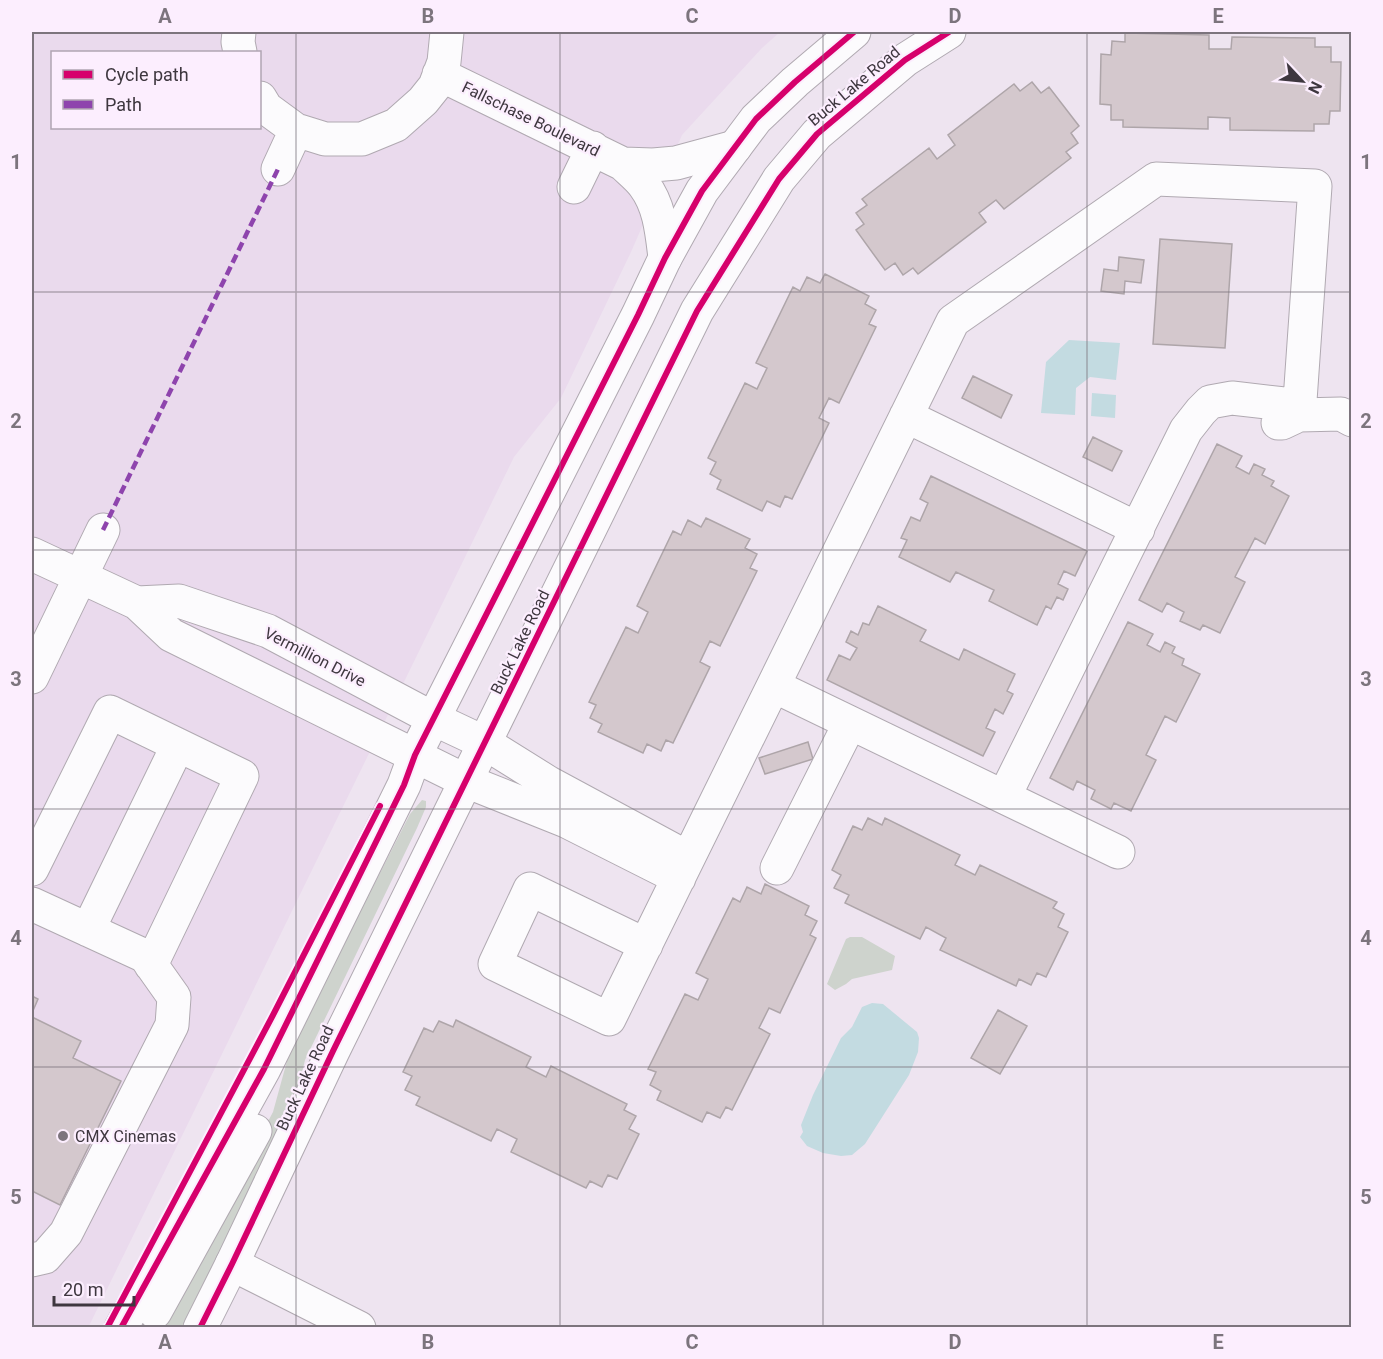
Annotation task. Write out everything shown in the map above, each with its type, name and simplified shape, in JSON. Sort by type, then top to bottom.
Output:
[{"type":"street","points":[[239,32],[240,51]]},
{"type":"street","points":[[261,100],[266,108],[296,130],[325,139],[362,139],[396,125],[423,102],[435,86],[444,62],[447,32]]},
{"type":"street","points":[[121,1328],[264,1069],[404,785],[416,755],[665,258],[702,191],[756,119],[854,32]]},
{"type":"street","name":"Buck Lake Road","points":[[200,1328],[333,1051],[698,311],[779,179],[817,134],[905,60],[949,32]]},
{"type":"street","name":"Fallschase Boulevard","points":[[439,74],[623,164],[644,185],[655,203],[662,226],[665,258]]},
{"type":"street","points":[[278,169],[296,130]]},
{"type":"street","name":"Fallschase Boulevard","points":[[623,164],[676,163],[735,147]]},
{"type":"street","points":[[574,187],[593,148]]},
{"type":"street","points":[[646,945],[530,889],[495,964],[609,1019],[646,945],[774,686],[953,321],[1156,179],[1316,186],[1299,415]]},
{"type":"street","points":[[1004,797],[1186,430],[1200,411],[1210,402],[1232,398],[1284,404],[1299,415],[1348,413]]},
{"type":"street","points":[[906,416],[1138,529]]},
{"type":"street","points":[[32,677],[103,530]]},
{"type":"street","name":"Vermillion Drive","points":[[32,554],[137,603],[171,635],[466,781],[571,809]]},
{"type":"street","name":"Vermillion Drive","points":[[137,603],[179,601],[274,620],[434,719],[485,743],[549,783],[571,809]]},
{"type":"street","points":[[774,686],[1118,852]]},
{"type":"street","points":[[32,869],[110,712],[242,776],[152,965]]},
{"type":"street","points":[[777,868],[850,723]]},
{"type":"street","points":[[88,930],[178,745]]},
{"type":"street","points":[[571,809],[684,868]]},
{"type":"street","points":[[571,809],[626,852],[684,868]]},
{"type":"street","points":[[32,904],[145,956],[174,997],[172,1025],[66,1233],[45,1257],[32,1260]]},
{"type":"street","points":[[147,1328],[264,1116],[264,1069]]},
{"type":"street","points":[[98,1328],[170,1191],[212,1161]]},
{"type":"street","points":[[232,1264],[359,1328]]},
{"type":"shaded area","points":[[32,32],[780,32],[762,48],[682,135],[631,252],[561,398],[514,457],[88,1328],[32,1327]]},
{"type":"shaded area","points":[[1069,340],[1120,343],[1116,380],[1090,377],[1076,388],[1075,415],[1041,413],[1046,362]]},
{"type":"shaded area","points":[[1092,393],[1116,395],[1115,418],[1091,416]]},
{"type":"shaded area","points":[[422,800],[426,801],[426,807],[417,828],[305,1060],[292,1114],[185,1327],[158,1328],[273,1112],[290,1050],[410,814]]},
{"type":"shaded area","points":[[862,937],[895,956],[892,970],[852,979],[835,990],[827,984],[846,939]]},
{"type":"shaded area","points":[[872,1003],[883,1004],[917,1032],[918,1052],[909,1075],[865,1144],[852,1155],[823,1153],[807,1146],[800,1137],[803,1132],[801,1125],[841,1038],[852,1027],[862,1007]]},
{"type":"building","points":[[1125,33],[1209,35],[1209,49],[1231,49],[1232,37],[1315,38],[1315,47],[1331,47],[1331,62],[1341,62],[1340,111],[1330,111],[1329,124],[1314,124],[1314,131],[1230,130],[1230,118],[1208,117],[1208,129],[1123,127],[1123,120],[1111,120],[1111,105],[1100,104],[1101,54],[1111,55],[1112,41],[1125,42]]},
{"type":"building","points":[[1032,82],[1041,93],[1049,87],[1079,126],[1071,133],[1078,143],[1066,152],[1071,158],[1004,209],[996,200],[979,213],[986,222],[918,274],[913,268],[903,275],[895,263],[885,270],[856,230],[864,224],[856,213],[867,205],[862,199],[929,148],[937,159],[955,145],[948,135],[1014,84],[1020,91]]},
{"type":"building","points":[[1160,239],[1232,244],[1225,348],[1153,344]]},
{"type":"building","points":[[1119,257],[1144,260],[1141,283],[1125,281],[1124,294],[1101,291],[1104,269],[1118,271]]},
{"type":"building","points":[[825,274],[869,296],[865,304],[876,310],[869,324],[876,327],[839,403],[829,398],[819,418],[829,423],[792,499],[785,496],[780,507],[767,501],[762,511],[717,489],[721,480],[710,474],[716,462],[708,458],[745,383],[757,389],[767,368],[756,363],[793,287],[800,291],[807,277],[820,283]]},
{"type":"building","points":[[973,376],[1012,395],[1001,418],[962,398]]},
{"type":"building","points":[[1093,437],[1122,451],[1112,471],[1083,457]]},
{"type":"building","points":[[1217,444],[1242,456],[1236,467],[1249,474],[1254,464],[1265,469],[1262,475],[1274,481],[1271,486],[1289,496],[1265,544],[1255,538],[1235,577],[1245,582],[1220,633],[1203,625],[1200,630],[1180,621],[1184,612],[1167,603],[1162,612],[1139,600]]},
{"type":"building","points":[[931,476],[1087,551],[1075,576],[1064,571],[1058,584],[1068,589],[1063,600],[1057,597],[1051,609],[1046,606],[1037,625],[989,601],[994,590],[956,572],[950,582],[899,557],[907,540],[901,538],[911,517],[920,521],[928,503],[920,499]]},
{"type":"building","points":[[706,518],[750,539],[745,548],[757,554],[750,568],[757,571],[720,646],[710,641],[700,662],[710,667],[673,743],[666,740],[661,751],[647,744],[643,753],[598,732],[602,724],[590,718],[596,705],[589,702],[626,627],[638,633],[648,612],[637,606],[673,531],[681,535],[688,520],[701,527]]},
{"type":"building","points":[[878,606],[926,630],[920,641],[959,660],[964,649],[1015,674],[1007,691],[1013,694],[1003,714],[995,709],[986,728],[995,732],[983,756],[827,680],[839,655],[850,660],[857,648],[846,642],[851,631],[858,635],[863,623],[869,625]]},
{"type":"building","points":[[1128,622],[1153,634],[1147,645],[1160,652],[1165,642],[1175,647],[1172,653],[1184,659],[1182,665],[1200,674],[1176,722],[1165,716],[1146,755],[1156,760],[1131,811],[1114,803],[1111,809],[1091,799],[1095,790],[1077,781],[1073,790],[1050,778]]},
{"type":"building","points":[[808,742],[813,759],[765,774],[759,758]]},
{"type":"building","points":[[868,818],[882,825],[885,818],[960,855],[955,865],[975,875],[980,865],[1057,902],[1053,908],[1064,914],[1058,927],[1068,932],[1046,977],[1037,973],[1031,985],[1019,979],[1016,986],[940,950],[946,938],[926,927],[920,939],[845,903],[849,895],[834,888],[841,875],[832,870],[853,826],[862,830]]},
{"type":"building","points":[[765,884],[809,906],[805,915],[817,921],[810,935],[816,938],[780,1013],[769,1008],[759,1028],[770,1034],[732,1110],[726,1107],[720,1118],[707,1112],[702,1122],[657,1100],[661,1091],[650,1085],[656,1072],[648,1069],[685,994],[698,1000],[708,979],[696,973],[733,898],[740,902],[747,887],[761,894]]},
{"type":"building","points":[[32,996],[38,999],[32,1013]]},
{"type":"building","points":[[998,1010],[1027,1026],[1000,1074],[971,1058]]},
{"type":"building","name":"CMX Cinemas","points":[[32,1017],[81,1041],[73,1058],[121,1081],[60,1205],[32,1191]]},
{"type":"building","points":[[456,1020],[531,1057],[526,1067],[546,1077],[551,1066],[627,1104],[624,1110],[636,1116],[629,1129],[639,1134],[617,1179],[608,1175],[602,1187],[590,1181],[586,1188],[511,1152],[517,1139],[497,1129],[491,1141],[416,1105],[420,1097],[405,1090],[412,1076],[403,1072],[424,1028],[433,1032],[439,1021],[453,1027]]},
{"type":"marked path","points":[[103,530],[278,169]]},
{"type":"cycle path","points":[[121,1328],[264,1069],[404,785],[415,755],[665,258],[702,191],[756,119],[854,32]]},
{"type":"cycle path","points":[[200,1328],[333,1051],[697,311],[779,179],[817,134],[905,60],[949,32]]},
{"type":"cycle path","points":[[107,1328],[273,1015],[380,806]]},
{"type":"place","name":"CMX Cinemas","points":[[63,1136]]}]
